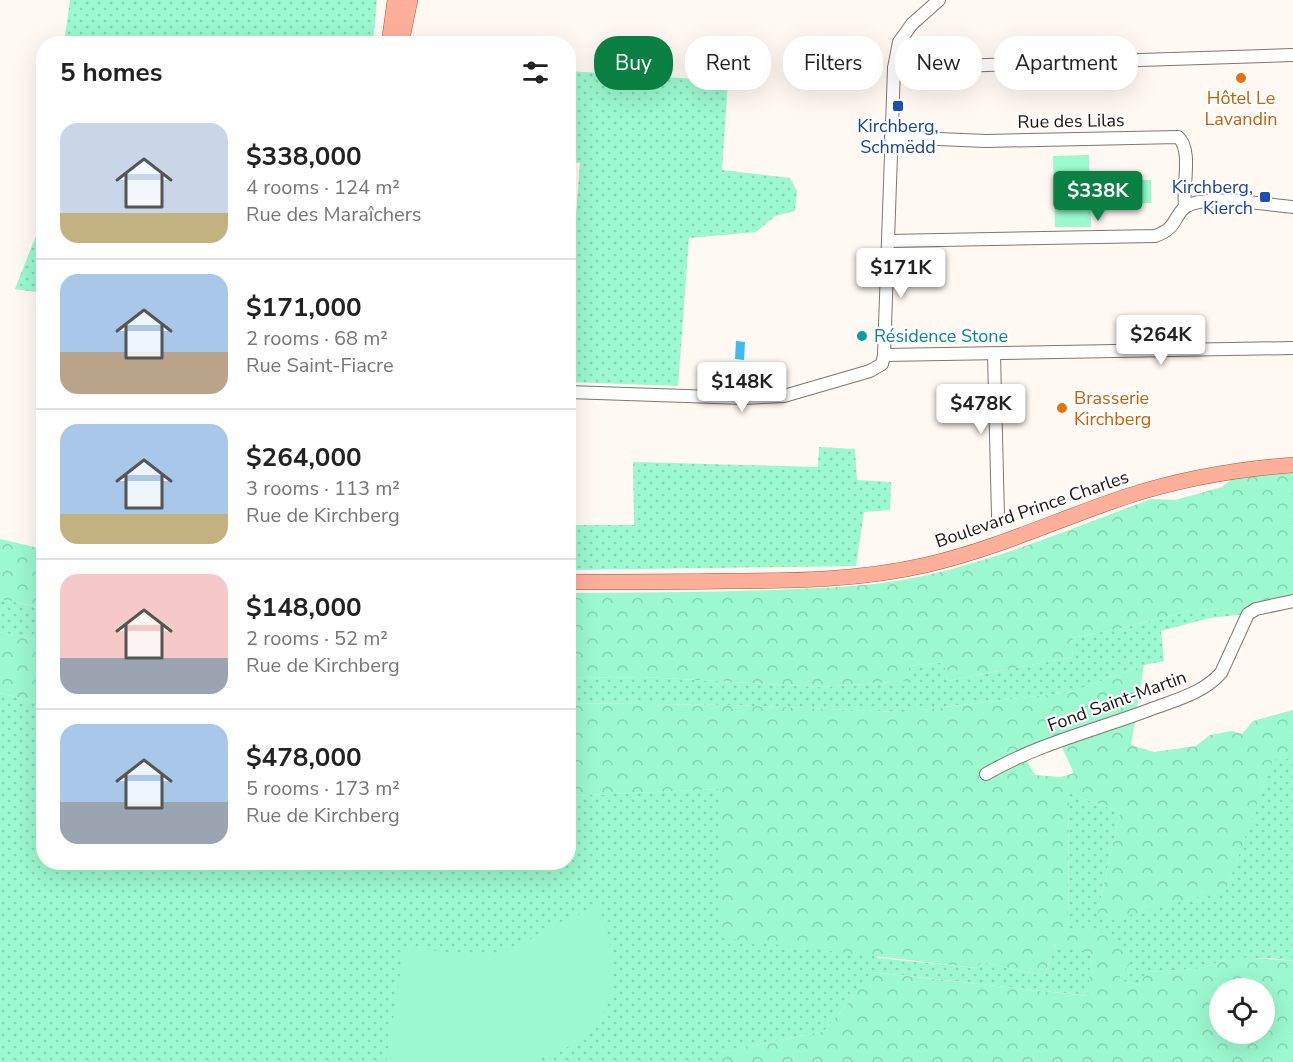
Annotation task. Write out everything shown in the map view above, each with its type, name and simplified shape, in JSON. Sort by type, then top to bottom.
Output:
[{"type":"main road","points":[[390,36],[395,0]]},
{"type":"main road","points":[[403,36],[410,0]]},
{"type":"main road","name":"Boulevard Prince Charles","points":[[576,582],[808,581],[882,573],[926,565],[977,551],[1129,495],[1238,470],[1292,464]]},
{"type":"street","points":[[576,392],[744,398],[784,396],[870,371],[882,364],[894,68],[900,42],[912,24],[939,0]]},
{"type":"street","points":[[894,68],[1293,55]]},
{"type":"street","name":"Rue des Lilas","points":[[891,137],[986,141],[1178,137],[1183,141],[1187,151],[1183,195],[1185,206]]},
{"type":"street","points":[[888,241],[1155,236],[1166,232],[1185,206],[1204,200],[1293,207]]},
{"type":"street","points":[[884,355],[1293,348]]},
{"type":"street","points":[[994,354],[998,516]]},
{"type":"street","name":"Fond Saint-Martin","points":[[986,774],[1032,752],[1195,693],[1214,681],[1221,673],[1248,614],[1256,609],[1293,601]]},
{"type":"green space","points":[[70,0],[377,0],[374,36],[65,36]]},
{"type":"green space","points":[[576,72],[594,73],[594,90],[673,90],[673,78],[685,78],[685,90],[727,90],[722,170],[790,178],[797,191],[795,211],[775,216],[756,232],[689,238],[678,386],[576,382],[576,215],[580,163],[576,163]]},
{"type":"green space","points":[[1089,155],[1091,227],[1055,227],[1053,156]]},
{"type":"green space","points":[[1151,180],[1151,203],[1106,204],[1106,181]]},
{"type":"green space","points":[[36,236],[36,292],[15,289]]},
{"type":"green space","points":[[819,447],[855,449],[857,480],[891,482],[890,510],[864,512],[856,566],[576,570],[576,525],[634,525],[633,462],[818,467]]},
{"type":"green space","points":[[1293,473],[1293,601],[1248,614],[1228,609],[1193,610],[1127,627],[1071,638],[1073,657],[947,681],[944,662],[909,666],[908,681],[822,687],[643,677],[576,678],[576,593],[773,590],[882,583],[918,577],[1007,552],[1151,499],[1175,500],[1222,487],[1233,478]]},
{"type":"green space","points":[[0,539],[36,547],[36,607],[0,599]]},
{"type":"green space","points":[[0,599],[36,607],[36,640],[0,632]]},
{"type":"green space","points":[[1228,609],[1248,614],[1209,618],[1161,631],[1164,661],[1144,665],[1071,692],[902,712],[729,705],[576,703],[576,678],[643,677],[822,687],[907,681],[909,666],[945,662],[947,681],[1073,657],[1071,638],[1127,627],[1193,610]]},
{"type":"green space","points":[[0,632],[36,640],[36,702],[0,693]]},
{"type":"green space","points":[[1144,665],[1131,745],[1154,752],[1196,746],[1210,735],[1232,731],[1242,734],[1253,721],[1293,710],[1293,758],[1273,760],[1226,890],[1110,920],[1097,915],[1120,812],[1069,793],[1068,928],[1107,933],[1131,962],[1118,980],[1139,985],[1147,972],[1196,969],[1222,960],[1240,957],[1293,961],[1293,1062],[722,1062],[721,1052],[824,1031],[855,995],[871,972],[1088,996],[1091,953],[1056,944],[1044,976],[982,962],[976,968],[722,938],[720,789],[576,796],[576,703],[729,705],[902,712],[1071,692]],"holes":[[[1059,741],[1074,773],[1061,777],[1035,775],[1023,755]]]},
{"type":"green space","points":[[0,693],[36,702],[36,870],[576,870],[576,796],[720,789],[878,958],[976,968],[982,962],[1044,976],[1056,944],[1091,952],[1089,996],[872,972],[824,1031],[722,1052],[722,1062],[0,1062]]},
{"type":"green space","points":[[1293,758],[1293,961],[1270,958],[1222,960],[1196,969],[1147,972],[1139,985],[1118,980],[1068,928],[1069,793],[1120,812],[1097,915],[1226,890],[1273,759]]},
{"type":"green space","points":[[598,901],[610,946],[613,969],[606,1007],[598,1022],[586,1035],[552,1055],[531,1062],[386,1062],[405,946],[468,956],[492,954],[517,947],[564,920],[583,913]]},
{"type":"water","points":[[736,341],[745,342],[744,360],[735,359]]},
{"type":"place","name":"Hôtel Le Lavandin","points":[[1241,78]]},
{"type":"place","name":"Kirchberg, Schmëdd","points":[[898,106]]},
{"type":"place","name":"Kirchberg, Kierch","points":[[1265,197]]},
{"type":"place","name":"Résidence Stone","points":[[862,336]]},
{"type":"place","name":"Brasserie Kirchberg","points":[[1062,408]]}]
